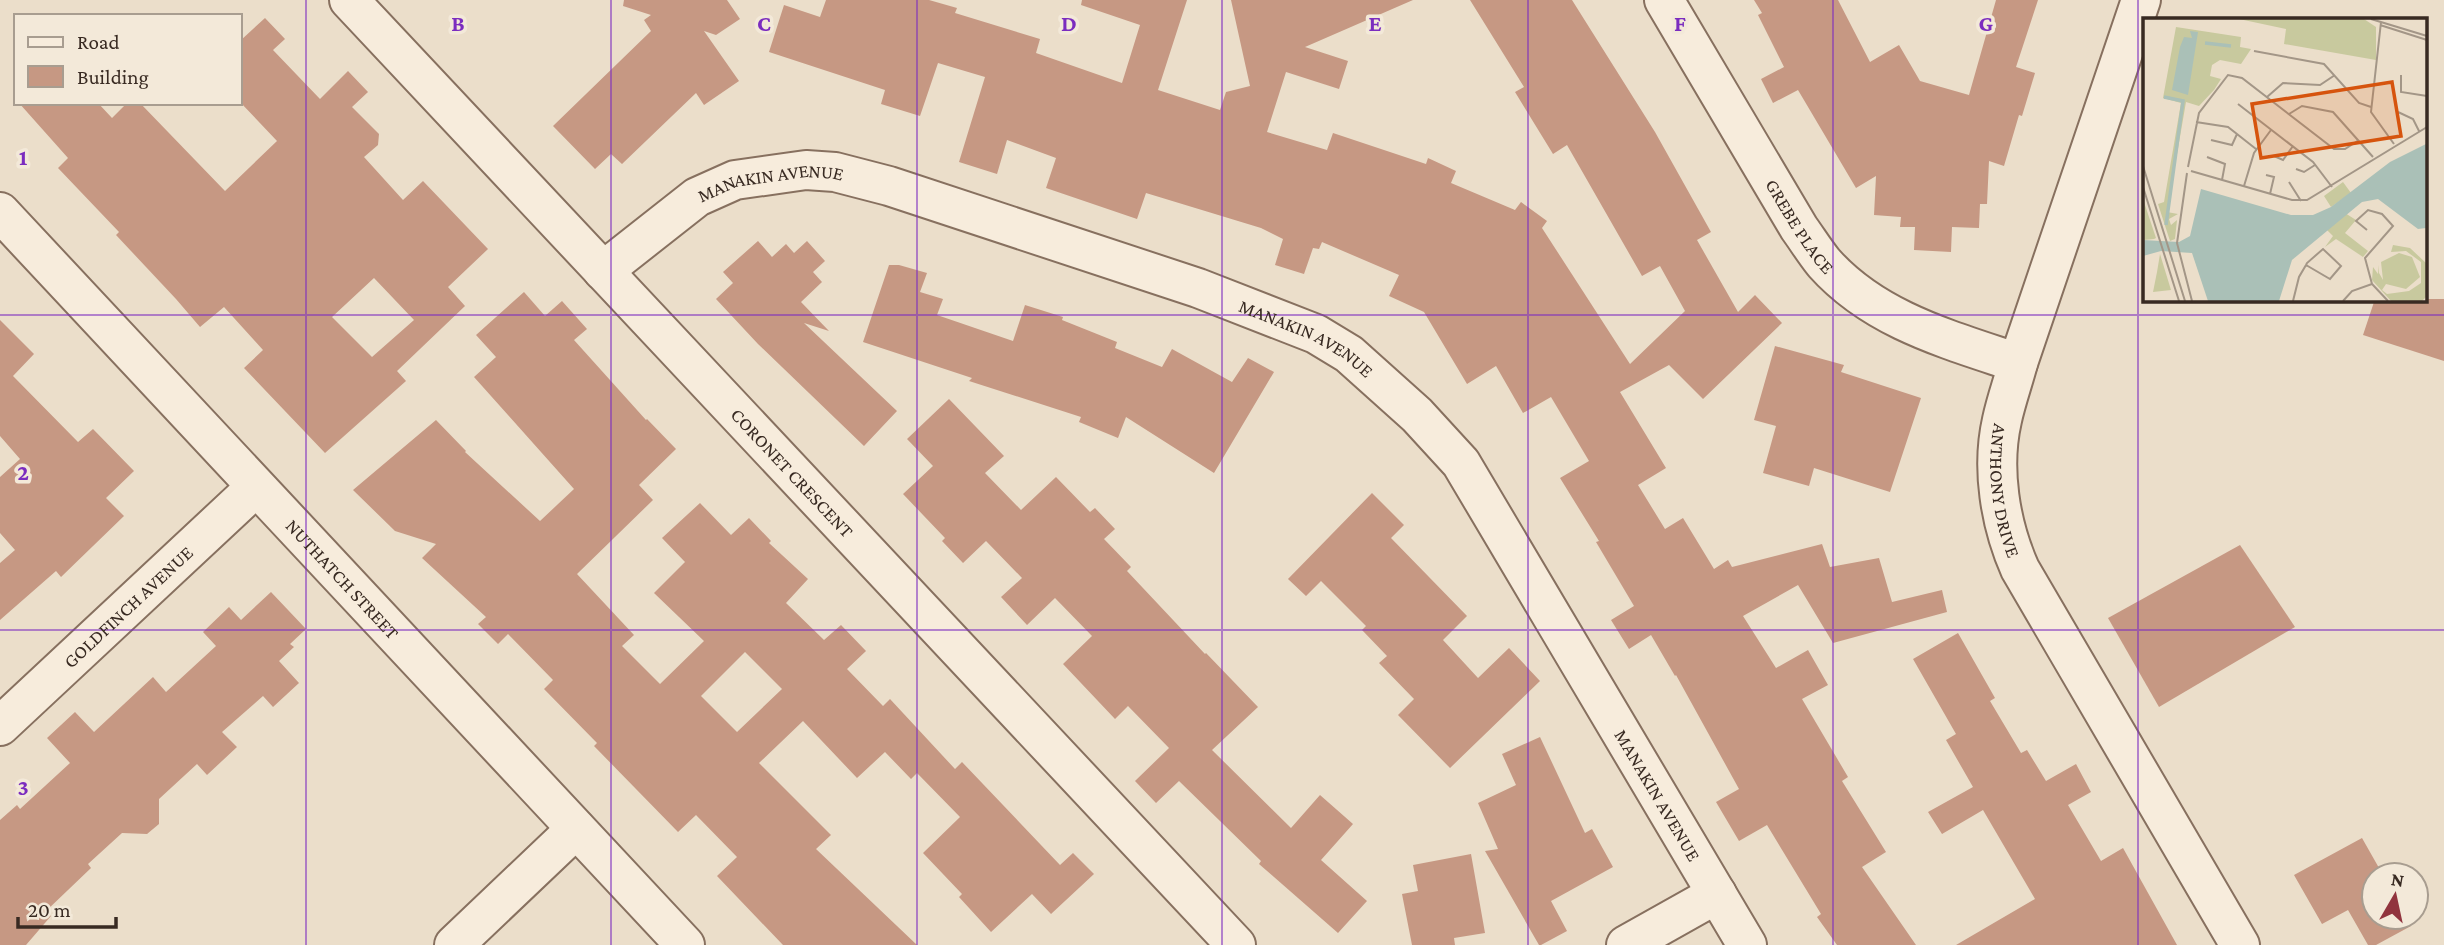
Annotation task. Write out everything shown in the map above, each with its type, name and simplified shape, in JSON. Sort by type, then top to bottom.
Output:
[{"type":"street","name":"CORONET CRESCENT","points":[[349,0],[1236,945]]},
{"type":"street","name":"GREBE PLACE","points":[[1664,0],[1799,228],[1823,262],[1857,293],[1894,317],[1936,336],[2018,363]]},
{"type":"street","name":"ANTHONY DRIVE","points":[[2141,0],[2018,363],[2001,423],[1998,461],[2003,514],[2014,555],[2049,622],[2240,945]]},
{"type":"street","name":"MANAKIN AVENUE","points":[[604,271],[697,197],[735,180],[806,170],[835,172],[889,186],[1198,288],[1316,334],[1349,354],[1417,415],[1461,463],[1748,945]]},
{"type":"street","name":"NUTHATCH STREET","points":[[0,212],[685,945]]},
{"type":"street","name":"GOLDFINCH AVENUE","points":[[0,726],[256,487]]},
{"type":"street","points":[[454,945],[576,829]]},
{"type":"street","points":[[1626,945],[1717,894]]},
{"type":"building","points":[[624,0],[727,0],[740,19],[716,35],[704,31],[739,81],[704,105],[696,93],[622,164],[611,154],[595,169],[553,126],[651,31],[644,20],[651,15],[623,6]]},
{"type":"building","points":[[826,0],[929,0],[957,8],[955,13],[1040,39],[1036,53],[1122,83],[1140,25],[1081,5],[1082,0],[1187,0],[1158,90],[1220,110],[1226,92],[1250,86],[1231,0],[1413,0],[1305,47],[1348,61],[1339,89],[1286,72],[1267,132],[1327,150],[1333,133],[1426,164],[1428,158],[1456,171],[1451,183],[1515,210],[1521,202],[1547,221],[1542,228],[1630,364],[1685,311],[1660,266],[1642,276],[1567,145],[1553,154],[1515,92],[1524,87],[1470,0],[1572,0],[1655,132],[1711,232],[1697,240],[1738,312],[1755,295],[1782,323],[1703,399],[1669,365],[1620,392],[1666,468],[1638,485],[1665,529],[1683,518],[1714,569],[1728,560],[1732,567],[1822,544],[1830,567],[1879,558],[1892,602],[1942,590],[1947,612],[1833,643],[1798,585],[1743,616],[1776,668],[1808,650],[1828,685],[1802,699],[1848,777],[1842,781],[1886,852],[1862,867],[1916,945],[1837,945],[1817,917],[1821,914],[1767,825],[1739,841],[1716,802],[1739,789],[1676,675],[1651,635],[1629,649],[1611,620],[1634,606],[1596,542],[1599,541],[1560,478],[1589,461],[1551,397],[1523,413],[1496,366],[1467,384],[1424,312],[1389,296],[1399,275],[1322,242],[1319,249],[1313,248],[1304,274],[1275,265],[1283,239],[1261,228],[1146,193],[1137,219],[1046,188],[1056,158],[1007,140],[997,174],[959,162],[985,77],[938,63],[920,116],[881,104],[885,90],[769,52],[784,5],[820,17]]},
{"type":"building","points":[[1754,0],[1838,0],[1870,62],[1899,45],[1920,81],[1969,95],[1996,0],[2038,0],[2016,67],[2035,73],[2004,166],[1989,161],[1987,204],[1980,204],[1979,228],[1952,227],[1951,252],[1914,250],[1915,227],[1900,227],[1901,217],[1874,215],[1876,176],[1856,188],[1798,90],[1773,103],[1761,79],[1784,67],[1758,15],[1762,13]]},
{"type":"building","points":[[265,18],[285,39],[273,50],[320,99],[348,71],[368,92],[352,107],[379,134],[378,145],[364,157],[403,200],[423,181],[488,249],[448,287],[465,306],[397,371],[406,381],[325,453],[244,368],[263,350],[224,307],[200,327],[116,235],[119,232],[58,168],[68,158],[21,105],[100,105],[112,118],[125,105],[142,105],[225,191],[277,141],[242,104],[242,39]],"holes":[[[374,278],[414,320],[372,357],[332,317]]]},
{"type":"building","points":[[758,241],[772,257],[786,244],[794,253],[807,241],[825,261],[813,272],[822,282],[801,302],[829,331],[804,323],[897,411],[864,446],[758,344],[716,299],[733,283],[723,272]]},
{"type":"building","points":[[889,265],[927,273],[920,292],[943,299],[937,315],[1013,341],[1025,305],[1063,317],[1062,320],[1117,342],[1115,348],[1162,367],[1172,349],[1232,382],[1248,358],[1274,372],[1214,473],[1126,417],[1118,438],[1079,422],[1081,417],[969,381],[972,378],[863,342]]},
{"type":"building","points":[[524,292],[545,316],[562,301],[587,329],[574,340],[676,449],[639,485],[653,500],[577,574],[634,635],[622,646],[660,684],[704,641],[654,593],[685,562],[662,538],[700,503],[731,535],[749,518],[771,541],[769,543],[808,579],[786,603],[824,640],[841,625],[866,651],[847,669],[883,706],[890,699],[955,769],[962,762],[1060,865],[1073,853],[1094,874],[1051,914],[1032,894],[991,932],[959,897],[962,894],[923,853],[960,817],[917,773],[911,779],[885,752],[857,778],[803,721],[759,763],[831,835],[816,849],[917,945],[783,945],[717,876],[737,857],[696,815],[678,832],[594,746],[597,743],[544,689],[553,680],[508,634],[498,644],[478,624],[486,617],[422,558],[436,544],[395,531],[353,490],[436,420],[465,452],[540,521],[574,489],[474,377],[496,357],[476,335]],"holes":[[[745,652],[782,689],[737,732],[701,696]]]},
{"type":"building","points":[[2444,299],[2444,361],[2363,335],[2374,301]]},
{"type":"building","points":[[0,320],[34,354],[13,376],[78,442],[93,429],[134,471],[106,498],[124,516],[61,577],[56,571],[0,620],[0,563],[15,550],[0,533],[0,477],[20,459],[0,436]]},
{"type":"building","points":[[1775,346],[1844,365],[1841,372],[1921,398],[1890,492],[1814,468],[1809,486],[1763,473],[1776,426],[1754,420]]},
{"type":"building","points":[[949,399],[1004,456],[985,473],[1021,510],[1056,477],[1090,512],[1095,508],[1115,529],[1104,539],[1131,567],[1127,571],[1258,707],[1212,750],[1291,828],[1320,795],[1353,824],[1321,860],[1367,901],[1338,933],[1259,864],[1261,861],[1179,781],[1156,803],[1135,781],[1169,748],[1128,706],[1115,719],[1063,664],[1092,636],[1055,598],[1027,625],[1001,597],[1022,578],[986,541],[963,563],[942,541],[945,538],[903,494],[933,466],[907,439]]},
{"type":"building","points":[[1372,493],[1404,525],[1391,538],[1467,616],[1443,640],[1478,678],[1509,648],[1540,681],[1450,768],[1398,715],[1414,699],[1379,663],[1387,656],[1362,630],[1366,626],[1321,581],[1306,596],[1288,579]]},
{"type":"building","points":[[2240,545],[2295,627],[2159,707],[2108,618]]},
{"type":"building","points":[[271,592],[306,629],[290,644],[294,647],[279,661],[299,683],[273,707],[263,696],[222,732],[237,747],[207,775],[197,764],[159,799],[159,824],[147,834],[122,833],[88,864],[91,868],[45,912],[51,916],[26,945],[0,945],[0,820],[17,805],[20,809],[70,763],[47,738],[75,712],[94,732],[153,677],[166,692],[216,646],[203,632],[229,607],[241,620]]},
{"type":"building","points":[[1958,633],[1995,698],[1990,701],[2021,753],[2027,750],[2046,781],[2076,764],[2091,792],[2068,805],[2101,861],[2123,848],[2177,945],[1956,945],[2035,899],[1983,810],[1942,834],[1928,812],[1973,787],[1946,740],[1956,734],[1913,659]]},
{"type":"building","points":[[1540,737],[1585,833],[1592,829],[1613,867],[1551,901],[1567,931],[1539,945],[1485,851],[1498,849],[1478,803],[1516,785],[1502,754]]},
{"type":"building","points":[[2362,838],[2375,861],[2360,861],[2360,931],[2348,910],[2322,924],[2294,875]]},
{"type":"building","points":[[1471,854],[1485,933],[1454,938],[1455,945],[1412,945],[1402,894],[1418,891],[1413,865]]},
{"type":"building","points":[[2360,931],[2402,931],[2376,945],[2368,945]]}]
